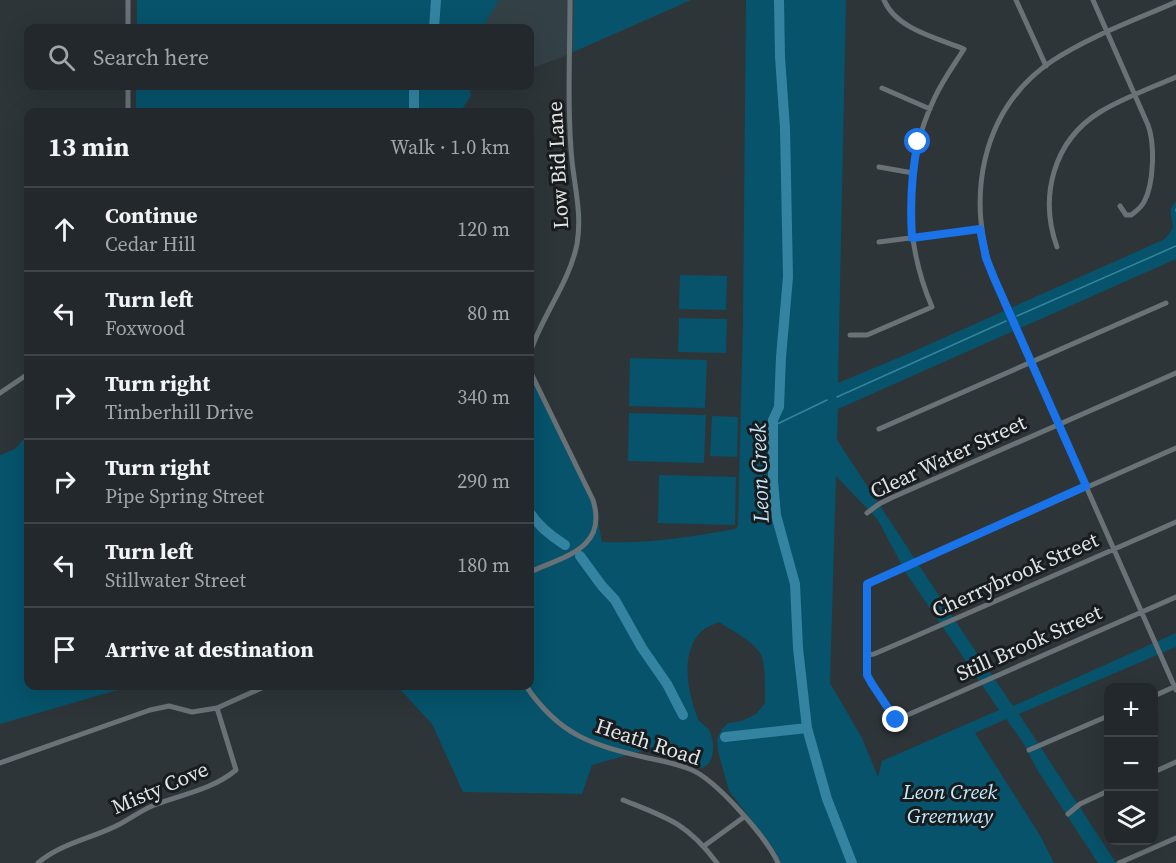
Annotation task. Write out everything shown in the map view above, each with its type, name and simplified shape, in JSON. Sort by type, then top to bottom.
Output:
[{"type":"street","points":[[128,0],[129,24]]},
{"type":"street","name":"Low Bid Lane","points":[[534,342],[568,275],[574,258],[579,227],[571,146],[570,0]]},
{"type":"street","points":[[850,335],[867,335],[932,307],[920,275],[912,238],[910,205],[912,172],[918,142],[930,109],[947,74],[964,49],[908,25],[890,11],[884,0]]},
{"type":"street","points":[[1016,0],[1046,66]]},
{"type":"street","points":[[1093,0],[1151,136],[1149,187],[1141,208],[1131,215],[1126,214],[1120,206]]},
{"type":"street","points":[[1158,694],[1175,688],[994,278],[986,258],[980,229],[979,200],[980,179],[989,146],[1004,114],[1026,83],[1046,66],[1077,46],[1176,2]]},
{"type":"street","points":[[1057,247],[1049,217],[1049,195],[1053,172],[1062,152],[1075,133],[1091,118],[1110,106],[1176,77]]},
{"type":"street","points":[[882,88],[930,109]]},
{"type":"street","points":[[128,90],[128,108]]},
{"type":"street","points":[[879,167],[912,172]]},
{"type":"street","points":[[879,242],[980,229]]},
{"type":"street","points":[[879,429],[1166,303]]},
{"type":"street","name":"Clear Water Street","points":[[867,513],[891,498],[1176,373]]},
{"type":"street","points":[[0,393],[24,377]]},
{"type":"street","points":[[534,379],[593,500],[597,521],[593,534],[583,546],[534,570]]},
{"type":"street","points":[[866,655],[867,584],[1176,448]]},
{"type":"street","name":"Cherrybrook Street","points":[[866,655],[883,651],[1176,522]]},
{"type":"street","name":"Still Brook Street","points":[[866,655],[866,668],[870,681],[896,720],[1176,597]]},
{"type":"street","points":[[0,763],[150,710],[169,706],[192,712],[217,708],[257,690]]},
{"type":"street","name":"Heath Road","points":[[529,690],[543,709],[578,736],[604,748],[673,763],[693,770],[710,780],[744,817],[778,863]]},
{"type":"street","name":"Misty Cove","points":[[38,863],[55,851],[121,823],[153,805],[197,792],[236,770],[217,708]]},
{"type":"street","points":[[1029,750],[1104,718]]},
{"type":"street","points":[[1158,770],[1176,762]]},
{"type":"street","points":[[1068,814],[1080,804],[1104,793]]},
{"type":"street","points":[[623,800],[667,817],[689,831],[705,846],[717,863]]},
{"type":"street","points":[[705,846],[744,817]]},
{"type":"street","points":[[1119,863],[1176,838]]},
{"type":"shaded area","points":[[457,0],[691,0],[534,68],[534,24],[461,24]]},
{"type":"green space","points":[[137,0],[499,0],[484,24],[137,24]]},
{"type":"green space","points":[[574,0],[691,0],[573,52]]},
{"type":"green space","name":"Leon Creek Greenway","points":[[746,0],[846,0],[838,383],[1165,239],[1173,228],[1171,210],[1176,202],[1176,259],[838,409],[837,440],[1013,706],[1176,633],[1176,647],[1019,714],[1116,863],[1098,863],[1006,719],[975,733],[1041,837],[1054,863],[781,863],[773,848],[729,791],[718,751],[717,739],[722,729],[728,723],[742,721],[756,714],[765,703],[763,660],[758,650],[748,641],[719,622],[699,634],[689,653],[688,664],[689,687],[694,709],[698,719],[709,730],[713,742],[713,753],[706,766],[701,768],[646,750],[592,765],[582,794],[463,792],[432,724],[401,690],[534,690],[534,379],[595,508],[602,542],[652,541],[735,529],[738,526],[743,320]],"holes":[[[836,476],[878,520],[906,573],[999,710],[882,761],[878,777],[862,738],[830,683]]]},
{"type":"green space","points":[[136,90],[470,90],[471,96],[463,108],[136,108]]},
{"type":"green space","points":[[680,275],[727,276],[726,310],[679,309]]},
{"type":"green space","points":[[679,318],[727,319],[726,353],[678,352]]},
{"type":"green space","points":[[630,358],[707,360],[705,408],[629,406]]},
{"type":"green space","points":[[629,413],[706,415],[704,463],[628,461]]},
{"type":"green space","points":[[712,416],[738,417],[737,457],[710,456]]},
{"type":"green space","points":[[24,439],[24,690],[117,690],[0,724],[0,455],[15,449]]},
{"type":"green space","points":[[659,475],[736,477],[735,525],[658,523]]},
{"type":"waterway","points":[[434,24],[436,0]]},
{"type":"waterway","name":"Leon Creek","points":[[779,0],[785,128],[788,277],[779,407],[773,420],[773,481],[776,515],[795,584],[798,648],[807,728],[827,799],[852,863]]},
{"type":"waterway","points":[[414,90],[414,108]]},
{"type":"waterway","points":[[1017,316],[1176,246]]},
{"type":"waterway","points":[[837,397],[1006,321]]},
{"type":"waterway","points":[[773,426],[827,400]]},
{"type":"waterway","points":[[534,519],[565,545]]},
{"type":"waterway","points":[[580,556],[615,600],[642,648],[667,684],[683,715]]},
{"type":"waterway","points":[[725,737],[807,728]]},
{"type":"route","points":[[896,720],[867,675],[867,584],[1086,486],[994,278],[986,258],[980,229],[912,238],[911,184],[918,142]]}]
